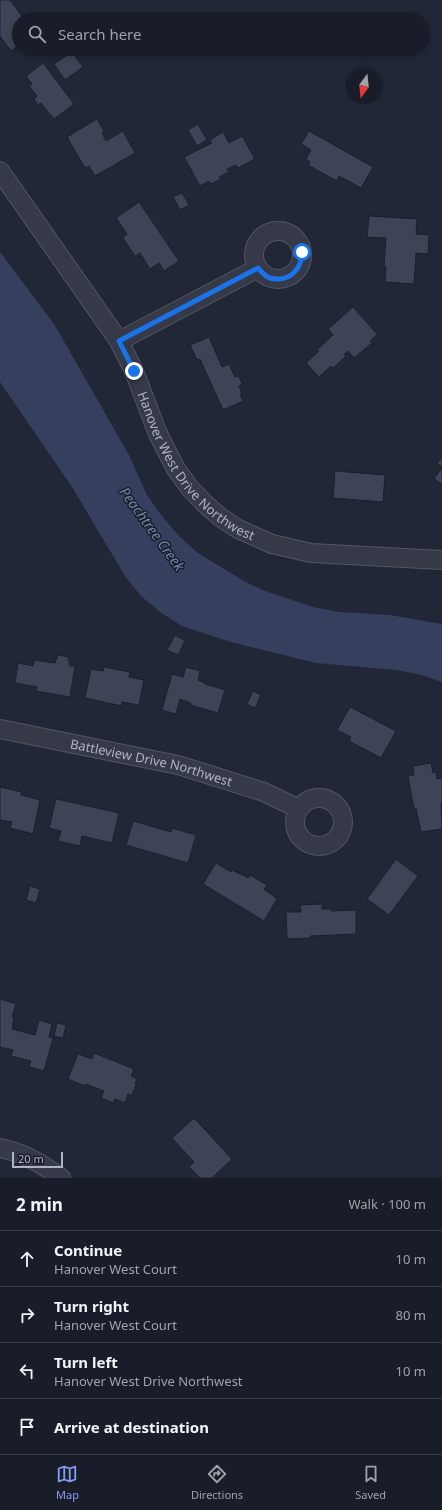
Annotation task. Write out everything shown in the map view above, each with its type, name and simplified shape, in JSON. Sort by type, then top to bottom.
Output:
[{"type":"street","name":"Hanover West Drive Northwest","points":[[0,171],[119,341],[134,371],[158,434],[176,469],[189,488],[204,503],[220,517],[238,529],[272,544],[311,553],[442,560]]},
{"type":"street","points":[[119,341],[258,268]]},
{"type":"street","name":"Battleview Drive Northwest","points":[[0,729],[178,765],[264,792],[299,809]]},
{"type":"street","points":[[0,1148],[7,1149],[41,1163],[61,1178]]},
{"type":"water","name":"Peachtree Creek","points":[[0,252],[54,324],[129,455],[147,495],[179,536],[198,553],[242,580],[265,591],[313,607],[339,612],[390,615],[442,624],[442,682],[422,675],[397,670],[316,663],[231,642],[182,626],[160,612],[141,596],[125,576],[72,487],[0,382]]},
{"type":"building","points":[[0,0],[10,0],[19,12],[12,12],[12,50],[11,51],[0,36]]},
{"type":"building","points":[[66,56],[75,56],[83,67],[65,80],[54,64]]},
{"type":"building","points":[[43,63],[74,104],[54,119],[41,103],[38,105],[34,99],[37,96],[29,86],[32,84],[26,76]]},
{"type":"building","points":[[97,119],[104,131],[102,133],[106,141],[123,131],[135,153],[95,176],[89,166],[85,168],[67,137]]},
{"type":"building","points":[[198,124],[207,140],[197,146],[188,130]]},
{"type":"building","points":[[309,131],[373,167],[361,188],[339,176],[337,181],[308,165],[310,162],[306,159],[311,150],[301,144]]},
{"type":"building","points":[[223,132],[229,143],[242,136],[255,159],[238,168],[236,165],[227,169],[229,172],[219,177],[221,179],[211,184],[209,181],[200,186],[184,157],[212,143],[210,140]]},
{"type":"building","points":[[182,193],[189,205],[180,210],[173,197]]},
{"type":"building","points":[[139,202],[179,261],[164,271],[159,263],[150,269],[140,253],[135,256],[123,238],[127,234],[116,218]]},
{"type":"building","points":[[369,216],[417,219],[416,234],[429,235],[428,254],[416,253],[414,284],[385,282],[386,267],[384,266],[386,238],[367,237]]},
{"type":"building","points":[[353,307],[377,334],[370,341],[372,343],[354,358],[348,351],[344,354],[346,356],[333,368],[331,366],[319,377],[306,363],[333,335],[328,329]]},
{"type":"building","points":[[209,337],[222,367],[229,364],[235,377],[239,376],[242,384],[239,386],[243,401],[223,410],[200,359],[197,360],[190,345]]},
{"type":"building","points":[[442,457],[442,467],[437,463]]},
{"type":"building","points":[[442,468],[442,485],[434,478]]},
{"type":"building","points":[[335,471],[385,475],[383,502],[333,498]]},
{"type":"building","points":[[175,635],[185,641],[178,655],[167,650]]},
{"type":"building","points":[[58,655],[68,657],[70,666],[75,666],[70,697],[36,691],[37,687],[15,683],[18,663],[33,666],[34,660],[55,663]]},
{"type":"building","points":[[104,667],[130,672],[129,677],[144,680],[139,705],[122,702],[122,706],[85,698],[91,669],[103,671]]},
{"type":"building","points":[[186,667],[200,671],[198,680],[205,684],[225,690],[218,713],[190,705],[191,703],[180,699],[176,714],[162,710],[172,674],[183,677]]},
{"type":"building","points":[[253,691],[261,695],[255,708],[247,704]]},
{"type":"building","points":[[350,707],[396,731],[381,758],[349,741],[351,737],[337,730]]},
{"type":"building","points":[[431,763],[433,773],[436,772],[437,779],[442,778],[442,829],[421,832],[416,808],[414,809],[408,776],[414,775],[413,766]]},
{"type":"building","points":[[0,787],[22,792],[21,795],[40,800],[33,834],[10,828],[12,822],[0,820]]},
{"type":"building","points":[[56,799],[119,813],[112,843],[82,836],[80,846],[58,841],[61,831],[49,828]]},
{"type":"building","points":[[133,821],[171,832],[172,828],[196,835],[188,863],[126,845]]},
{"type":"building","points":[[396,859],[418,876],[389,915],[367,899]]},
{"type":"building","points":[[216,863],[231,872],[232,870],[248,878],[250,875],[267,885],[264,889],[277,899],[264,921],[203,884]]},
{"type":"building","points":[[30,886],[40,889],[36,903],[26,900]]},
{"type":"building","points":[[322,904],[322,909],[331,909],[331,911],[356,910],[356,934],[310,936],[310,938],[287,939],[286,912],[301,912],[300,905]]},
{"type":"building","points":[[0,999],[16,1004],[12,1017],[14,1017],[12,1029],[35,1035],[39,1020],[52,1024],[49,1037],[53,1038],[44,1071],[29,1067],[31,1061],[11,1056],[13,1050],[0,1047]]},
{"type":"building","points":[[57,1023],[66,1025],[63,1038],[54,1036]]},
{"type":"building","points":[[94,1053],[134,1069],[131,1076],[137,1079],[136,1085],[132,1095],[128,1094],[125,1103],[115,1099],[114,1103],[101,1098],[104,1091],[86,1084],[85,1086],[68,1079],[78,1054],[92,1059]]},
{"type":"building","points":[[194,1118],[232,1159],[212,1178],[200,1178],[189,1167],[194,1162],[172,1138]]},
{"type":"route","points":[[134,371],[119,341],[258,268],[265,275],[271,278],[284,279],[290,276],[299,267],[302,252]]}]
